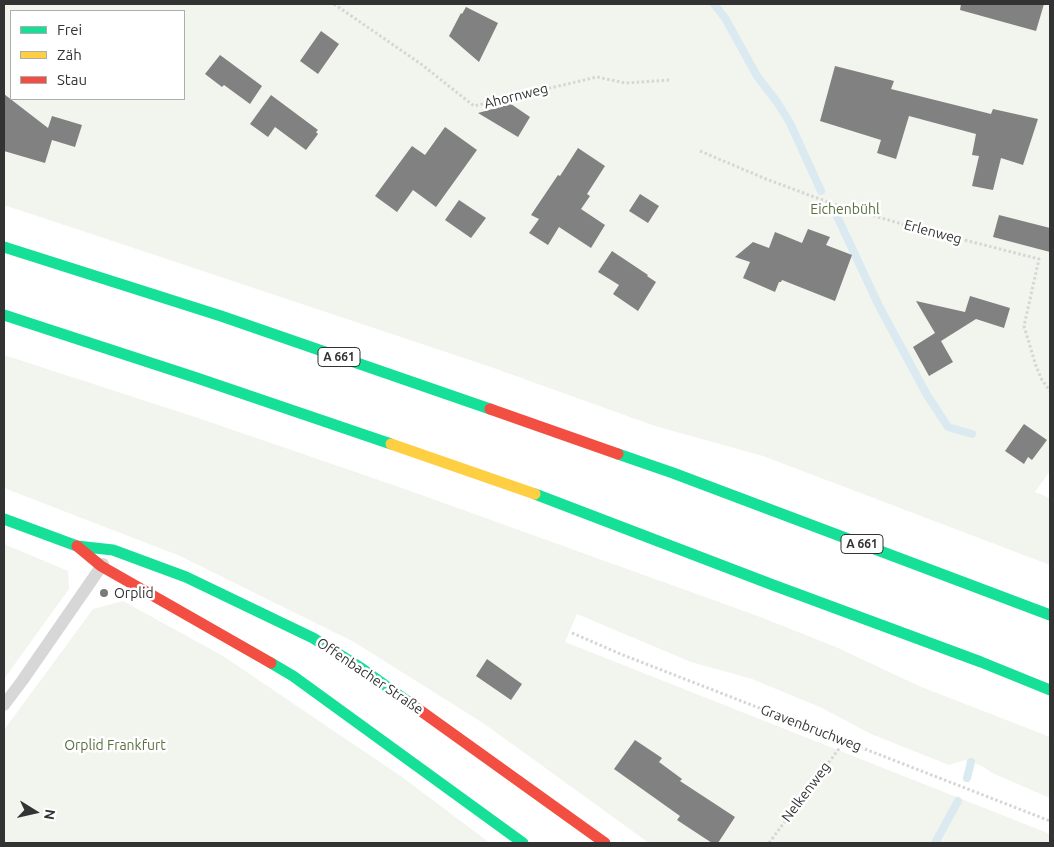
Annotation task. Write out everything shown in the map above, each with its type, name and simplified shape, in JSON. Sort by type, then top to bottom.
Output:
[{"type":"main road","name":"A 661","points":[[4,247],[221,316],[673,473],[1050,615]]},
{"type":"main road","points":[[4,315],[197,378],[520,488],[1050,690]]},
{"type":"main road","name":"Offenbacher Straße","points":[[4,519],[77,546],[113,550],[186,578],[313,638],[361,668],[605,843]]},
{"type":"main road","name":"Offenbacher Straße","points":[[77,546],[101,566],[293,676],[523,843]]},
{"type":"lane","points":[[4,705],[113,550]]},
{"type":"path","name":"Ahornweg","points":[[334,4],[421,64],[474,106],[597,77],[625,83],[670,80]]},
{"type":"path","name":"Erlenweg","points":[[700,151],[766,179],[833,204],[1038,259],[1024,326],[1036,366],[1042,380],[1050,391]]},
{"type":"path","name":"Gravenbruchweg","points":[[572,633],[844,742],[1050,821]]},
{"type":"path","name":"Nelkenweg","points":[[769,843],[844,742]]},
{"type":"green space","name":"Eichenbühl","points":[[4,4],[1050,4],[1050,471],[1035,492],[1050,498],[1050,565],[763,456],[655,426],[488,366],[4,205]]},
{"type":"green space","points":[[4,355],[198,418],[402,488],[755,615],[836,647],[919,686],[1050,737],[1050,798],[965,760],[949,765],[871,734],[822,708],[752,679],[691,662],[577,614],[565,642],[1050,834],[1050,843],[649,843],[483,723],[354,642],[180,556],[4,488]]},
{"type":"green space","points":[[4,544],[68,571],[69,589],[4,679]]},
{"type":"green space","name":"Orplid Frankfurt","points":[[123,601],[223,656],[402,777],[490,843],[4,843],[4,730],[93,609]]},
{"type":"building","points":[[961,4],[1044,4],[1036,31],[960,10]]},
{"type":"building","points":[[466,7],[498,23],[479,62],[449,36]]},
{"type":"building","points":[[321,31],[339,44],[318,74],[300,61]]},
{"type":"building","points":[[220,55],[262,86],[250,104],[205,74]]},
{"type":"building","points":[[835,66],[894,81],[891,89],[991,114],[993,109],[1038,119],[1023,165],[1001,158],[993,190],[972,186],[979,156],[972,155],[976,134],[909,116],[896,159],[877,153],[881,140],[820,121]]},
{"type":"building","points":[[4,94],[48,128],[52,116],[82,125],[75,147],[52,140],[45,163],[4,151]]},
{"type":"building","points":[[271,95],[318,130],[316,132],[318,134],[306,150],[275,127],[268,137],[250,124]]},
{"type":"building","points":[[511,104],[530,117],[518,137],[478,113]]},
{"type":"building","points":[[445,127],[477,150],[436,207],[413,190],[397,212],[375,196],[412,146],[425,155]]},
{"type":"building","points":[[578,148],[605,166],[587,194],[590,196],[581,209],[605,225],[591,248],[559,227],[548,245],[529,233],[539,219],[531,215]]},
{"type":"building","points":[[640,194],[659,206],[648,223],[629,211]]},
{"type":"building","points":[[459,200],[486,218],[471,238],[445,220]]},
{"type":"building","points":[[999,215],[1050,228],[1050,252],[993,237]]},
{"type":"building","points":[[808,229],[830,237],[826,245],[852,255],[835,301],[782,280],[779,282],[775,292],[743,278],[750,262],[735,257],[753,242],[769,248],[775,232],[802,243]]},
{"type":"building","points":[[612,251],[656,282],[638,311],[613,294],[619,285],[598,272]]},
{"type":"building","points":[[970,296],[1010,308],[1004,328],[976,319],[941,341],[953,362],[929,376],[913,347],[935,333],[916,301],[965,312]]},
{"type":"building","points":[[1024,424],[1047,440],[1032,460],[1028,457],[1024,464],[1005,451]]},
{"type":"building","points":[[487,659],[522,684],[511,700],[476,676]]},
{"type":"building","points":[[635,740],[662,758],[659,762],[682,779],[680,781],[735,817],[718,843],[712,843],[677,820],[680,816],[614,769]]},
{"type":"waterway","points":[[714,4],[725,18],[757,76],[790,123],[821,191]]},
{"type":"waterway","points":[[836,214],[879,306],[927,395],[948,427],[972,434]]},
{"type":"waterway","points":[[967,778],[971,762]]},
{"type":"waterway","points":[[935,843],[958,801]]},
{"type":"traffic: fast","points":[[4,247],[221,316],[490,409]]},
{"type":"traffic: fast","points":[[4,315],[391,444]]},
{"type":"traffic: fast","points":[[618,454],[1050,615]]},
{"type":"traffic: fast","points":[[535,494],[981,662],[1050,690]]},
{"type":"traffic: fast","points":[[4,519],[77,546],[113,550],[186,577],[313,638],[361,668],[407,701]]},
{"type":"traffic: fast","points":[[271,663],[293,676],[523,843]]},
{"type":"traffic: slow","points":[[391,444],[535,494]]},
{"type":"traffic: jam","points":[[490,409],[618,454]]},
{"type":"traffic: jam","points":[[77,546],[101,566],[271,663]]},
{"type":"traffic: jam","points":[[407,701],[605,843]]},
{"type":"place","name":"Orplid","points":[[104,593]]}]
